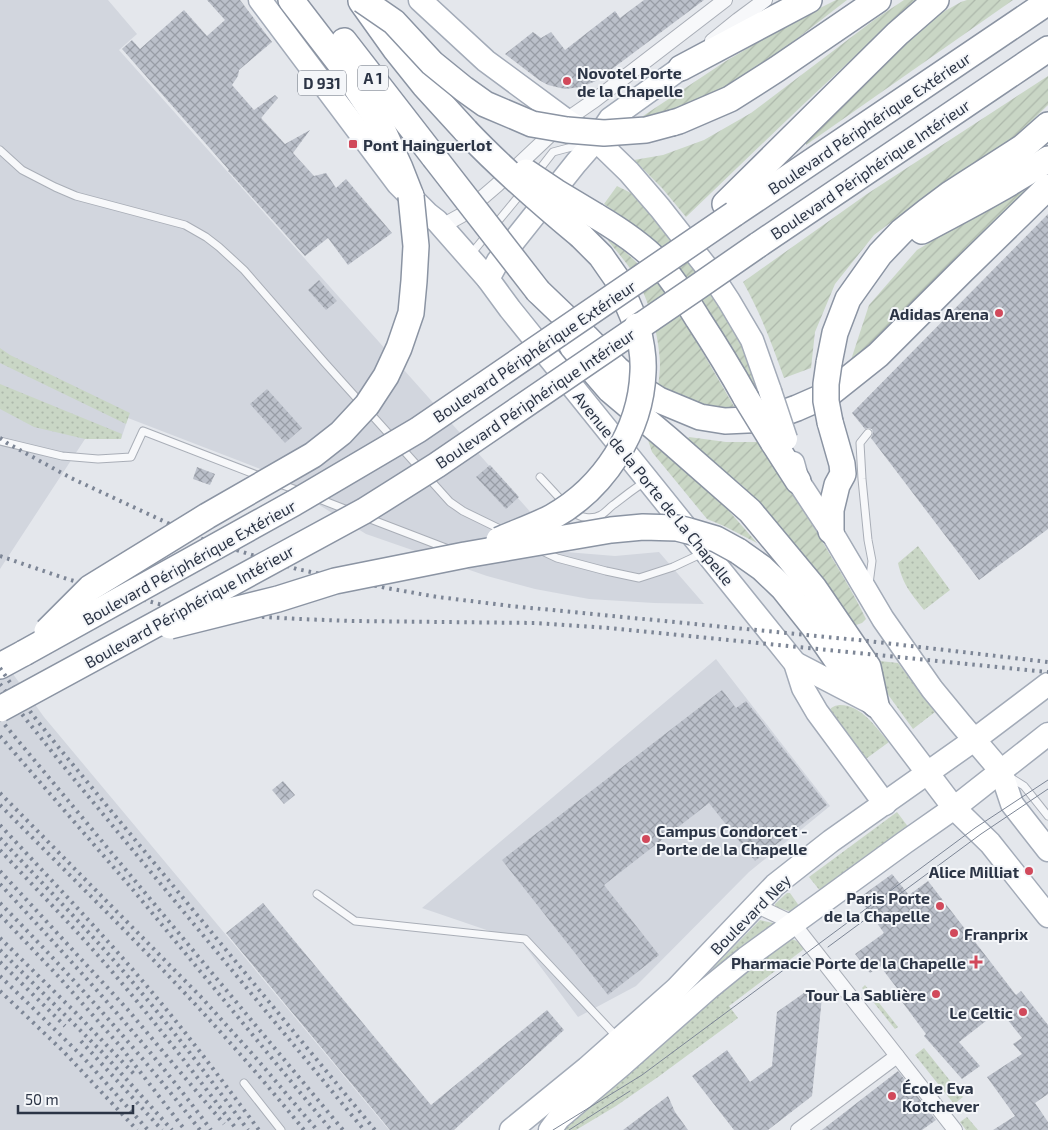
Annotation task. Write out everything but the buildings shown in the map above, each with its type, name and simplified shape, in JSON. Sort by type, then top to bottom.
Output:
[{"type":"highway","points":[[24,653],[90,588],[207,516],[314,455],[341,433],[367,405],[386,376],[399,348],[411,313],[414,280],[416,246],[411,196],[380,122],[341,65],[291,0]]},
{"type":"highway","name":"A 1","points":[[311,0],[538,292]]},
{"type":"highway","points":[[362,0],[394,22],[432,63],[485,104],[532,124],[567,130],[604,133],[646,130],[672,123],[730,99],[878,0]]},
{"type":"highway","name":"A 1","points":[[362,0],[396,50],[424,85],[466,131]]},
{"type":"highway","points":[[681,68],[809,0]]},
{"type":"highway","points":[[729,209],[897,34],[936,0]]},
{"type":"highway","name":"Boulevard Périphérique Extérieur","points":[[0,666],[294,503],[418,430],[664,262],[729,209],[1048,2]]},
{"type":"highway","name":"Boulevard Périphérique Intérieur","points":[[0,710],[364,511],[438,465],[1048,49]]},
{"type":"highway","points":[[830,531],[831,510],[842,474],[842,464],[830,422],[826,401],[826,384],[835,333],[848,299],[880,254],[902,231],[950,194],[1023,148],[1048,125]]},
{"type":"highway","points":[[466,131],[556,192],[620,230],[657,261],[677,285],[719,351],[758,395],[798,481]]},
{"type":"highway","points":[[466,131],[512,177],[602,256],[617,279],[637,326],[644,370],[635,417],[626,440],[606,470],[585,492],[552,517],[471,558]]},
{"type":"highway","points":[[880,254],[1023,176],[1048,159]]},
{"type":"highway","points":[[538,292],[586,337],[617,370],[636,386],[659,400],[700,417],[725,422],[767,419],[828,394],[878,355],[1048,187]]},
{"type":"highway","points":[[538,292],[573,347],[610,390],[750,511],[814,588],[868,667],[876,705]]},
{"type":"highway","points":[[138,633],[238,610],[335,581],[471,558],[611,530],[643,527],[677,528],[703,534],[726,544],[752,560],[771,576],[814,627],[843,669],[876,705]]},
{"type":"main road","name":"D 931","points":[[260,0],[398,184],[434,219]]},
{"type":"main road","points":[[420,0],[486,62],[596,140],[624,167],[660,208],[708,269],[752,340],[758,395]]},
{"type":"main road","points":[[481,267],[498,261],[596,140],[610,119],[681,68]]},
{"type":"main road","name":"Avenue de la Porte de La Chapelle","points":[[434,219],[481,267],[510,310],[795,662],[803,688],[817,712],[885,804]]},
{"type":"main road","points":[[798,481],[883,619],[932,689],[1001,771],[1012,804],[1048,850]]},
{"type":"main road","name":"Avenue de la Porte de La Chapelle","points":[[795,662],[876,705],[954,808],[990,843],[1048,916]]},
{"type":"main road","name":"Boulevard Ney","points":[[511,1130],[676,989],[775,885],[831,841],[974,740],[1048,684]]},
{"type":"main road","name":"Boulevard Ney","points":[[550,1130],[559,1118],[746,958],[954,808],[1048,734]]},
{"type":"main road","name":"Boulevard Ney","points":[[503,1130],[538,1107]]},
{"type":"street","points":[[434,219],[462,215],[497,185],[560,116],[595,100],[725,0]]},
{"type":"street","points":[[681,68],[765,0]]},
{"type":"street","points":[[755,905],[793,923],[897,1056],[949,1128]]},
{"type":"street","points":[[798,1130],[897,1056]]},
{"type":"lane","points":[[573,156],[596,140]]},
{"type":"lane","points":[[0,150],[22,170],[76,196],[185,226],[206,237],[244,270],[450,502],[463,511],[557,558],[639,578],[673,568],[705,551]]},
{"type":"lane","points":[[528,208],[553,176]]},
{"type":"lane","points":[[498,247],[504,239]]},
{"type":"lane","points":[[0,441],[62,456],[98,459],[131,457],[143,431],[471,558]]},
{"type":"lane","points":[[868,433],[860,443],[868,540],[872,561],[868,594]]},
{"type":"lane","points":[[540,477],[574,514],[584,518],[601,515],[635,488],[648,481]]},
{"type":"lane","points":[[496,559],[512,535]]},
{"type":"lane","points":[[1001,771],[1024,786],[1048,816]]},
{"type":"lane","points":[[317,894],[355,921],[525,939],[619,1039]]},
{"type":"lane","points":[[244,1083],[281,1130]]},
{"type":"shaded area","points":[[0,0],[108,0],[137,34],[119,50],[566,552],[615,556],[659,552],[704,604],[589,599],[535,589],[487,576],[366,534],[263,470],[128,418],[121,439],[85,439],[0,569]]},
{"type":"shaded area","points":[[0,656],[44,717],[389,1130],[0,1130]]},
{"type":"shaded area","name":"Campus Condorcet - Porte de la Chapelle","points":[[716,659],[830,806],[749,872],[636,986],[578,1017],[522,942],[422,908]]},
{"type":"green space","points":[[836,0],[847,0],[746,78],[677,111],[640,118],[726,61],[794,21]]},
{"type":"green space","points":[[904,0],[920,0],[830,79],[686,217],[662,188],[634,160],[663,155],[704,140],[751,113],[874,20]]},
{"type":"green space","points":[[967,0],[1013,0],[806,145],[806,135],[908,36],[936,16]]},
{"type":"green space","points":[[1048,76],[1048,105],[1015,137],[945,182],[874,235],[835,284],[815,332],[811,368],[784,378],[766,329],[743,282],[867,194]]},
{"type":"green space","points":[[617,186],[639,197],[722,297],[762,394],[758,396],[654,243],[630,222],[604,204]]},
{"type":"green space","points":[[1031,188],[849,366],[869,305],[917,250],[996,203]]},
{"type":"green space","points":[[607,239],[622,249],[662,288],[685,322],[735,408],[693,402],[658,387],[659,352],[652,315],[637,280]]},
{"type":"green space","points":[[0,348],[10,355],[130,413],[126,424],[0,363]]},
{"type":"green space","points":[[0,384],[122,434],[121,439],[85,439],[34,427],[0,409]]},
{"type":"green space","points":[[689,437],[726,442],[758,442],[818,533],[850,588],[866,619],[862,623],[850,627],[785,538],[744,487],[687,441]]},
{"type":"green space","points":[[648,440],[722,503],[757,543],[707,519],[652,452]]},
{"type":"green space","points":[[918,546],[950,590],[924,610],[905,583],[898,563]]},
{"type":"green space","points":[[871,660],[898,663],[935,712],[913,729],[884,689]]},
{"type":"green space","points":[[839,705],[854,708],[861,712],[889,742],[863,761],[829,713],[831,708]]},
{"type":"green space","points":[[897,812],[909,828],[821,892],[809,877]]},
{"type":"green space","points":[[787,893],[790,893],[802,910],[796,913],[775,907],[775,904]]},
{"type":"green space","points":[[760,920],[777,924],[716,972],[713,968]]},
{"type":"green space","points":[[792,939],[799,942],[804,949],[729,1006],[738,1018],[616,1106],[576,1130],[560,1130],[692,1012],[786,940]]},
{"type":"green space","points":[[865,985],[898,1027],[895,1029],[862,988]]},
{"type":"green space","points":[[924,1048],[963,1097],[954,1104],[915,1055]]},
{"type":"green space","points":[[967,1117],[978,1130],[966,1130],[960,1122]]},
{"type":"tram line","points":[[553,1130],[642,1075],[975,828],[1048,780]]},
{"type":"tram line","points":[[828,947],[981,834],[1048,789]]},
{"type":"tram line","points":[[569,1130],[630,1091]]},
{"type":"railway","points":[[0,438],[71,478],[204,540],[297,569],[438,597],[511,606],[868,641],[1048,662]]},
{"type":"railway","points":[[0,556],[67,579],[159,604],[230,615],[352,621],[536,623],[610,628],[1048,672]]},
{"type":"railway","points":[[0,668],[55,743],[375,1130]]},
{"type":"railway","points":[[0,684],[69,773],[364,1130]]},
{"type":"railway","points":[[0,719],[343,1130]]},
{"type":"railway","points":[[0,736],[134,891],[331,1130]]},
{"type":"railway","points":[[0,793],[202,998],[317,1130]]},
{"type":"railway","points":[[0,805],[195,1004],[304,1130]]},
{"type":"railway","points":[[0,825],[96,928],[151,991],[193,1042],[259,1130]]},
{"type":"railway","points":[[0,838],[124,972],[188,1050],[248,1130]]},
{"type":"railway","points":[[0,850],[118,979],[237,1130]]},
{"type":"railway","points":[[0,871],[128,1010],[224,1124]]},
{"type":"railway","points":[[0,884],[135,1035],[211,1130]]},
{"type":"railway","points":[[0,903],[103,1014],[153,1071],[200,1130]]},
{"type":"railway","points":[[0,915],[58,976],[121,1047],[185,1130]]},
{"type":"railway","points":[[0,938],[135,1075]]},
{"type":"railway","points":[[0,950],[102,1052],[172,1130]]},
{"type":"railway","points":[[0,962],[65,1026]]},
{"type":"railway","points":[[0,976],[82,1056],[148,1130]]},
{"type":"railway","points":[[0,991],[63,1051],[137,1130]]},
{"type":"railway","points":[[81,1041],[162,1130]]},
{"type":"place","name":"Novotel Porte de la Chapelle","points":[[567,81]]},
{"type":"place","name":"Pont Hainguerlot","points":[[353,144]]},
{"type":"place","name":"Adidas Arena","points":[[999,313]]},
{"type":"place","name":"Campus Condorcet - Porte de la Chapelle","points":[[646,839]]},
{"type":"place","name":"Alice Milliat","points":[[1029,871]]},
{"type":"place","name":"Paris Porte de la Chapelle","points":[[940,906]]},
{"type":"place","name":"Franprix","points":[[954,933]]},
{"type":"place","name":"Pharmacie Porte de la Chapelle","points":[[976,962]]},
{"type":"place","name":"Tour La Sablière","points":[[936,994]]},
{"type":"place","name":"Le Celtic","points":[[1023,1012]]},
{"type":"place","name":"École Eva Kotchever","points":[[892,1096]]}]
